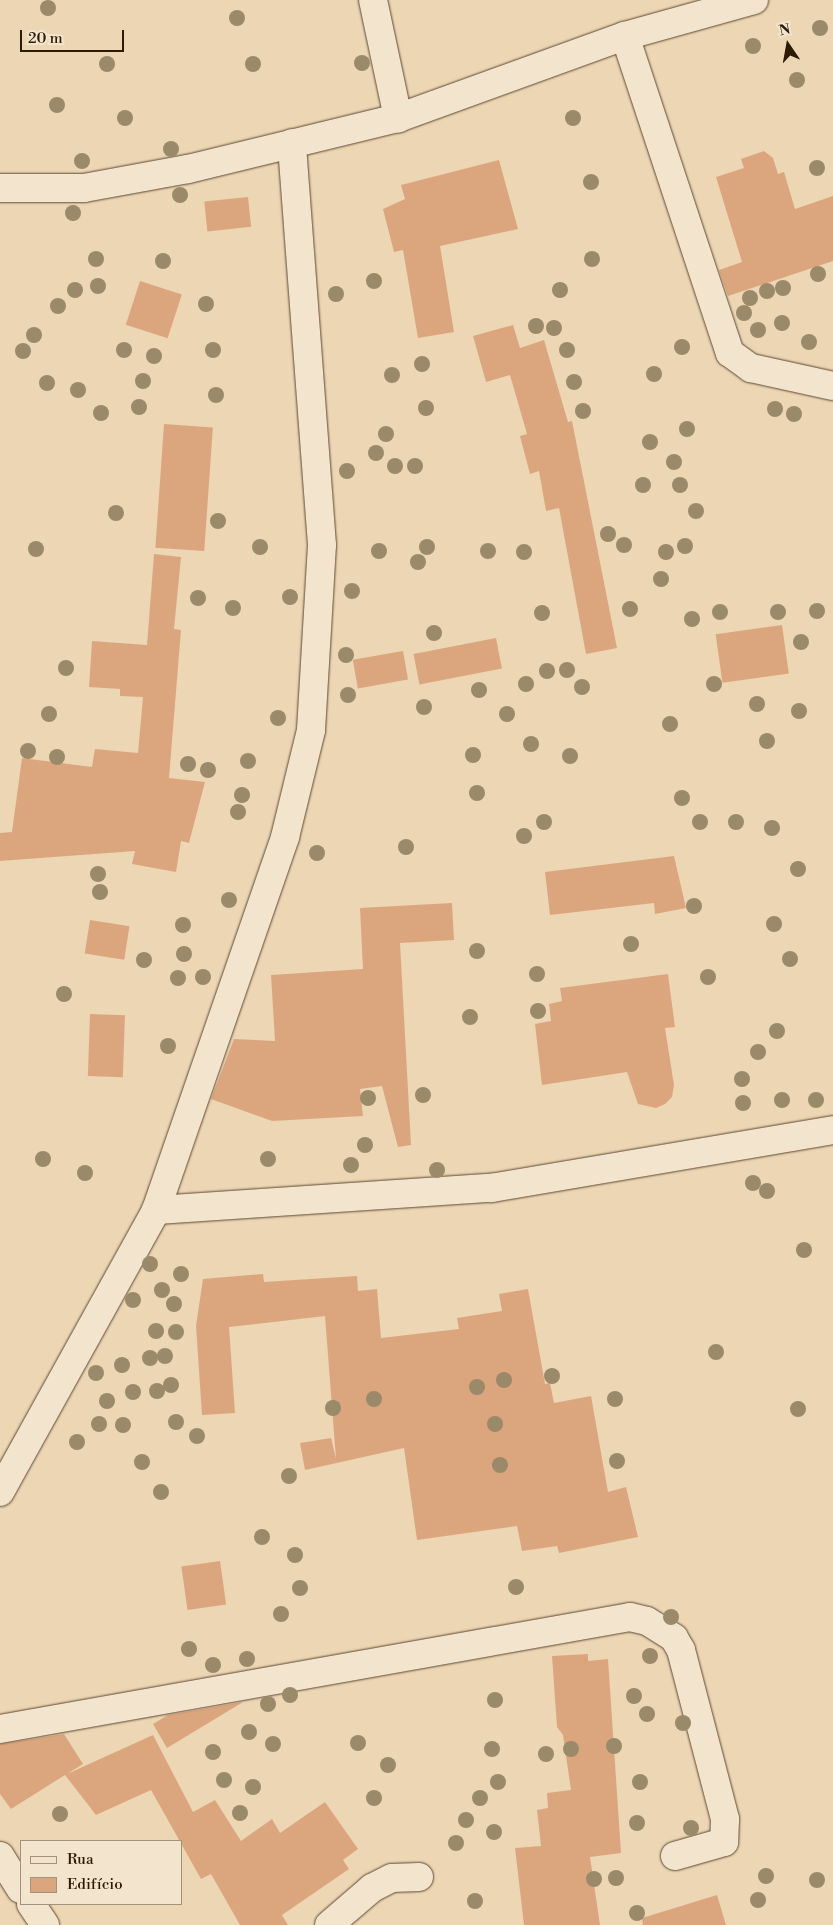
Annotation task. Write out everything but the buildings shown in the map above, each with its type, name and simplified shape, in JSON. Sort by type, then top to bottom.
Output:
[{"type":"street","points":[[373,0],[398,118]]},
{"type":"street","points":[[0,188],[84,188],[188,169],[398,118],[625,36],[754,0]]},
{"type":"street","points":[[625,36],[730,354],[751,368],[833,386]]},
{"type":"street","points":[[0,1492],[156,1210],[285,836],[311,730],[322,545],[292,143]]},
{"type":"street","points":[[156,1210],[491,1188],[833,1130]]},
{"type":"street","points":[[0,1729],[630,1617],[647,1621],[674,1638],[681,1650],[725,1819],[724,1842],[676,1856]]},
{"type":"street","points":[[0,1856],[20,1887]]},
{"type":"street","points":[[329,1925],[372,1888],[392,1878],[419,1877]]},
{"type":"street","points":[[32,1905],[45,1925]]}]
